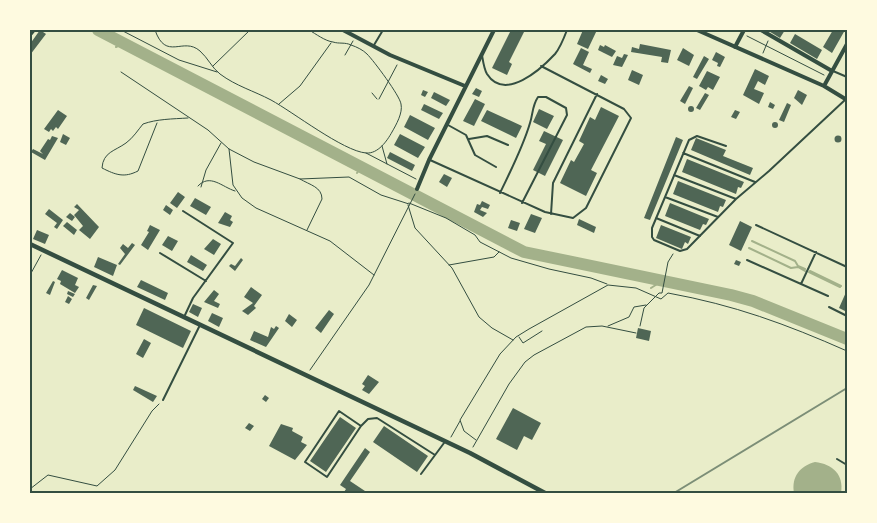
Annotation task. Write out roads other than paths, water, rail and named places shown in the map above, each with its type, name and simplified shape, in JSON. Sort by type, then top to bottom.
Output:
[{"type":"street","points":[[343,30],[400,60],[465,86]]},
{"type":"street","points":[[417,189],[429,160],[494,30]]},
{"type":"street","points":[[697,30],[824,86],[846,99]]},
{"type":"street","points":[[761,30],[832,71]]},
{"type":"street","points":[[734,46],[743,32]]},
{"type":"street","points":[[824,86],[847,44]]},
{"type":"street","points":[[30,244],[446,441],[545,493]]},
{"type":"lane","points":[[30,36],[35,30]]},
{"type":"lane","points":[[373,47],[383,30]]},
{"type":"lane","points":[[482,55],[489,76],[502,84],[518,84],[556,53],[567,30]]},
{"type":"lane","points":[[429,160],[550,214],[573,218],[586,208],[630,124],[631,118],[629,113],[597,94],[541,66]]},
{"type":"lane","points":[[832,71],[847,77]]},
{"type":"lane","points":[[550,214],[553,183],[597,94]]},
{"type":"lane","points":[[500,193],[531,122],[532,106],[538,97],[546,97],[562,104],[568,111],[567,115],[522,203]]},
{"type":"lane","points":[[726,146],[697,136],[689,140],[656,218],[652,237],[659,243],[684,251],[736,199],[846,99]]},
{"type":"lane","points":[[447,124],[461,131],[469,139],[475,155],[496,167]]},
{"type":"lane","points":[[469,139],[486,136],[508,146]]},
{"type":"lane","points":[[683,153],[755,182]]},
{"type":"lane","points":[[674,175],[736,199]]},
{"type":"lane","points":[[665,197],[718,217]]},
{"type":"lane","points":[[183,211],[233,243],[193,298],[184,317]]},
{"type":"lane","points":[[656,218],[701,236]]},
{"type":"lane","points":[[756,225],[847,267]]},
{"type":"lane","points":[[801,284],[816,252]]},
{"type":"lane","points":[[160,253],[206,281]]},
{"type":"lane","points":[[747,260],[828,296]]},
{"type":"lane","points":[[829,307],[847,316]]},
{"type":"lane","points":[[163,400],[200,325]]},
{"type":"lane","points":[[361,426],[339,411],[305,462],[327,477],[361,426],[368,419],[377,418],[435,455]]},
{"type":"lane","points":[[421,474],[446,441]]},
{"type":"lane","points":[[837,459],[847,465]]},
{"type":"waterway","points":[[98,30],[524,252],[731,295],[753,301],[847,339]]},
{"type":"waterway","points":[[106,35],[107,30]]},
{"type":"waterway","points":[[116,47],[122,44]]},
{"type":"waterway","points":[[357,173],[361,167]]},
{"type":"waterway","points":[[752,241],[795,261],[798,266],[805,269]]},
{"type":"waterway","points":[[749,248],[791,268],[798,267],[805,271]]},
{"type":"waterway","points":[[810,271],[841,286]]},
{"type":"waterway","points":[[809,272],[840,287]]},
{"type":"waterway","points":[[651,288],[662,281]]},
{"type":"railway","points":[[674,493],[847,388]]}]
